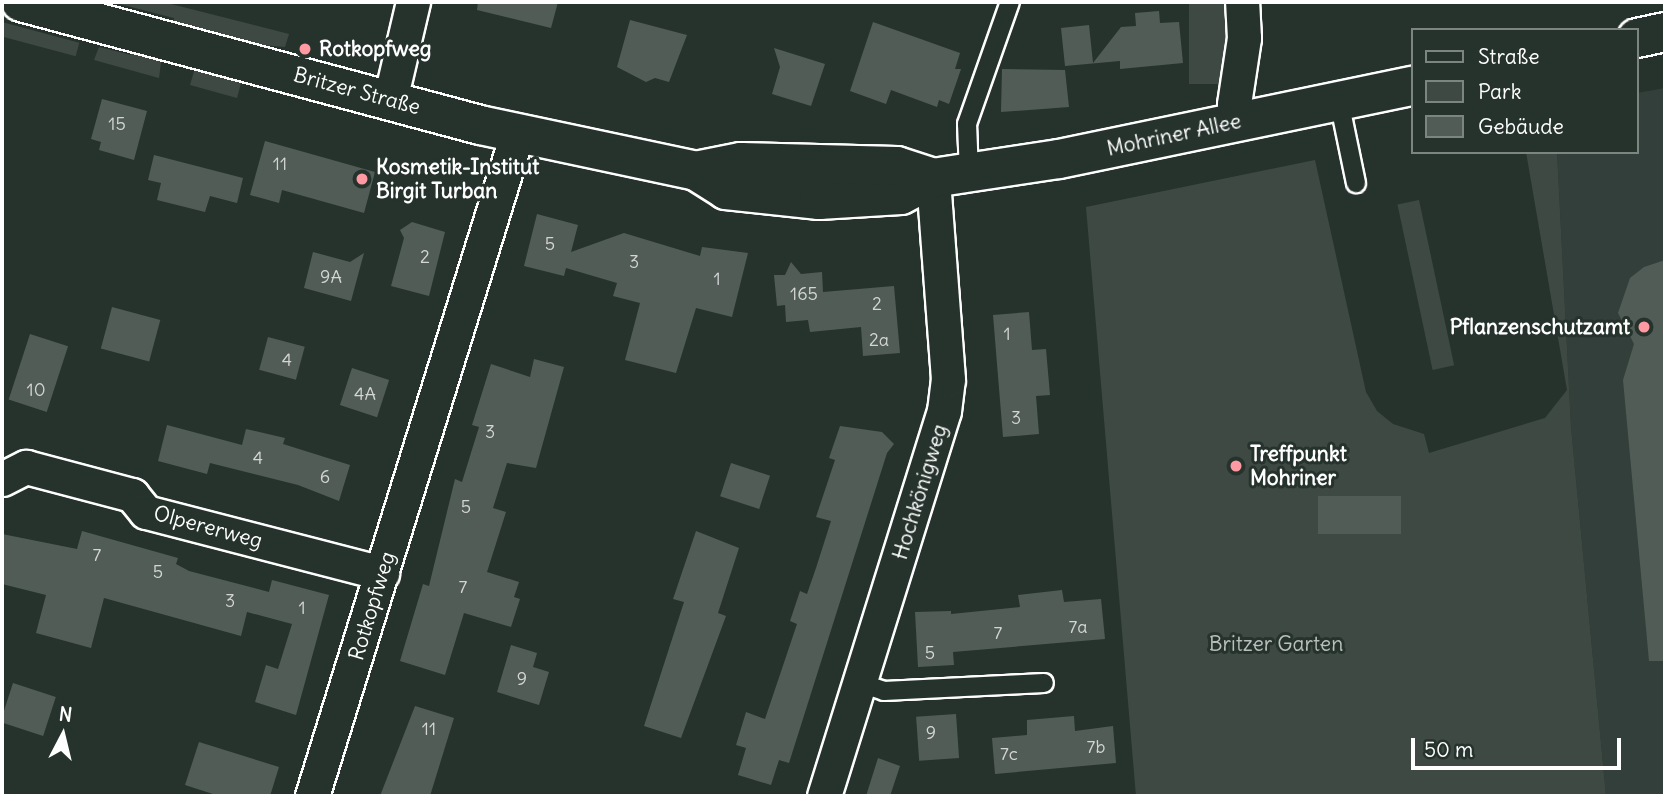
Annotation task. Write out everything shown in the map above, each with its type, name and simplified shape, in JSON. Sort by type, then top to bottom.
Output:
[{"type":"main road","name":"Britzer Straße","points":[[21,2],[85,10],[390,100],[517,134],[696,171],[726,190],[819,200],[901,195],[951,175]]},
{"type":"main road","points":[[1639,38],[1665,32]]},
{"type":"main road","name":"Mohriner Allee","points":[[951,175],[1059,159],[1412,86]]},
{"type":"street","points":[[390,100],[413,2]]},
{"type":"street","points":[[1237,122],[1234,104],[1244,38],[1242,2]]},
{"type":"street","name":"Rotkopfweg","points":[[312,796],[517,134]]},
{"type":"street","name":"Hochkönigweg","points":[[824,796],[944,411],[948,379],[951,175]]},
{"type":"street","name":"Olpererweg","points":[[2,479],[26,467],[132,495],[146,512],[382,573]]},
{"type":"lane","points":[[951,175],[1010,2]]},
{"type":"lane","points":[[1339,101],[1356,183]]},
{"type":"lane","points":[[860,683],[884,691],[1044,683]]},
{"type":"shaded area","name":"Pflanzenschutzamt","points":[[1665,88],[1665,796],[1606,796],[1571,427],[1557,154],[1639,154],[1639,93]]},
{"type":"green space","points":[[112,2],[163,2],[289,34],[285,47],[230,42],[172,29],[174,18]]},
{"type":"green space","points":[[1189,2],[1230,2],[1230,84],[1189,84]]},
{"type":"green space","points":[[2,22],[79,43],[76,56],[2,36]]},
{"type":"green space","points":[[134,46],[162,55],[159,78],[94,60],[99,47],[131,55]]},
{"type":"green space","points":[[196,65],[241,83],[237,98],[190,85]]},
{"type":"green space","name":"Britzer Garten","points":[[1526,154],[1557,154],[1571,427],[1606,796],[1136,796],[1086,207],[1315,160],[1366,392],[1377,411],[1393,424],[1424,434],[1429,453],[1545,418],[1567,390]]},
{"type":"green space","points":[[1419,200],[1454,365],[1433,370],[1397,205]]},
{"type":"building","points":[[478,2],[558,2],[551,28],[477,10]]},
{"type":"building","points":[[1159,11],[1160,23],[1179,22],[1183,63],[1120,69],[1120,61],[1065,66],[1061,28],[1089,25],[1093,63],[1121,27],[1136,26],[1135,13]]},
{"type":"building","points":[[630,20],[687,35],[669,82],[655,78],[646,82],[617,67]]},
{"type":"building","points":[[873,22],[960,53],[955,69],[961,69],[949,104],[939,100],[937,107],[891,90],[886,104],[850,91]]},
{"type":"building","points":[[774,48],[825,64],[811,106],[772,94],[780,67]]},
{"type":"building","points":[[1002,69],[1065,70],[1069,107],[1001,112]]},
{"type":"building","points":[[102,99],[147,111],[134,160],[99,150],[101,142],[91,139]]},
{"type":"building","points":[[265,141],[375,172],[364,213],[282,190],[279,203],[250,195]]},
{"type":"building","points":[[154,155],[243,178],[237,203],[210,196],[205,212],[157,200],[161,183],[148,180]]},
{"type":"building","points":[[537,214],[578,225],[571,252],[624,233],[700,256],[702,247],[748,253],[732,317],[696,308],[676,373],[625,360],[640,303],[613,296],[617,283],[566,268],[564,276],[524,266]]},
{"type":"building","points":[[412,222],[445,232],[429,296],[391,286],[404,238],[400,230]]},
{"type":"building","points":[[313,252],[350,262],[364,253],[351,301],[304,288]]},
{"type":"building","points":[[1665,260],[1665,661],[1649,661],[1623,380],[1634,344],[1618,313],[1630,278],[1644,267]]},
{"type":"building","points":[[791,262],[801,274],[822,272],[823,292],[894,286],[900,353],[863,356],[861,327],[810,332],[808,320],[786,322],[785,305],[777,306],[774,275],[785,275]]},
{"type":"building","points":[[112,307],[160,320],[149,361],[101,349]]},
{"type":"building","points":[[1029,312],[1032,350],[1046,349],[1050,395],[1036,396],[1039,434],[1003,437],[993,315]]},
{"type":"building","points":[[30,334],[68,346],[47,412],[9,400]]},
{"type":"building","points":[[268,337],[305,347],[296,380],[259,370]]},
{"type":"building","points":[[534,359],[564,367],[536,468],[507,463],[493,508],[506,512],[487,572],[519,582],[514,597],[520,599],[511,627],[464,613],[445,675],[400,661],[423,584],[429,586],[455,479],[462,482],[479,427],[472,425],[491,364],[530,377]]},
{"type":"building","points":[[352,368],[389,380],[377,417],[340,405]]},
{"type":"building","points":[[167,425],[242,445],[246,429],[285,438],[283,444],[350,465],[339,501],[298,485],[210,463],[207,474],[158,461]]},
{"type":"building","points":[[840,426],[882,432],[894,444],[887,453],[789,763],[779,760],[771,785],[738,775],[746,748],[736,745],[746,712],[765,719],[797,624],[790,621],[800,591],[807,594],[816,568],[831,521],[816,517],[835,460],[829,458]]},
{"type":"building","points":[[731,463],[770,476],[759,509],[720,496]]},
{"type":"building","points":[[1318,496],[1401,496],[1401,534],[1318,534]]},
{"type":"building","points":[[82,531],[178,558],[176,564],[189,571],[269,592],[272,580],[329,595],[296,715],[255,702],[266,665],[278,669],[292,624],[247,612],[241,636],[104,598],[91,648],[36,633],[46,595],[2,584],[2,534],[77,549]]},
{"type":"building","points":[[696,531],[739,548],[718,613],[726,616],[681,738],[644,726],[684,602],[673,599]]},
{"type":"building","points":[[1062,590],[1064,602],[1101,599],[1105,639],[953,652],[954,665],[918,667],[915,612],[951,611],[951,614],[1020,607],[1018,595]]},
{"type":"building","points":[[511,645],[537,653],[533,667],[549,672],[539,705],[497,692]]},
{"type":"building","points":[[13,683],[56,697],[43,736],[2,723]]},
{"type":"building","points":[[415,706],[454,718],[430,796],[380,796]]},
{"type":"building","points":[[956,714],[959,758],[919,761],[916,717]]},
{"type":"building","points":[[1074,716],[1075,731],[1113,726],[1116,763],[995,774],[992,738],[1027,735],[1027,720]]},
{"type":"building","points":[[199,742],[279,767],[270,796],[219,796],[185,785]]},
{"type":"building","points":[[878,758],[900,766],[890,796],[866,796]]},
{"type":"place","name":"Rotkopfweg","points":[[305,49]]},
{"type":"place","name":"Kosmetik-Institut Birgit Turban","points":[[362,179]]},
{"type":"place","name":"Pflanzenschutzamt","points":[[1644,327]]},
{"type":"place","name":"Treffpunkt Mohriner","points":[[1236,466]]}]
